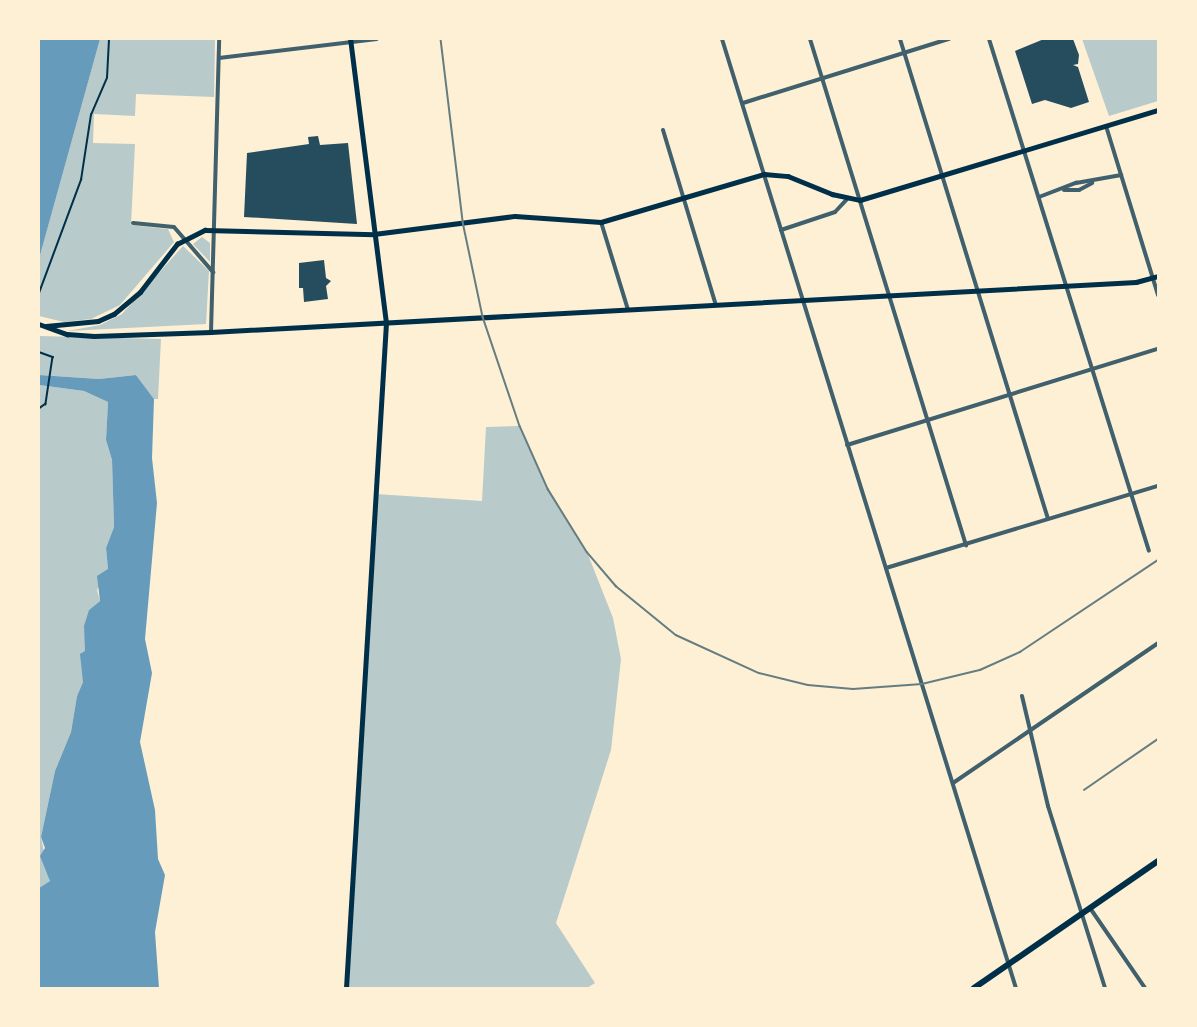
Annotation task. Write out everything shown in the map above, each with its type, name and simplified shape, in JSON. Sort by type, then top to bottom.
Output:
[{"type":"highway","points":[[974,988],[1158,861]]},
{"type":"main road","points":[[346,988],[386,323],[350,41]]},
{"type":"main road","points":[[46,326],[98,321],[114,314],[140,292],[169,251],[185,238],[215,229],[374,234],[515,216],[601,222],[764,174],[788,176],[848,198],[860,200],[1158,110]]},
{"type":"main road","points":[[39,324],[67,334],[94,336],[211,332],[1065,285],[1155,277]]},
{"type":"street","points":[[211,332],[219,39]]},
{"type":"street","points":[[219,58],[377,39]]},
{"type":"street","points":[[722,39],[1016,988]]},
{"type":"street","points":[[810,39],[966,545]]},
{"type":"street","points":[[900,39],[1048,519]]},
{"type":"street","points":[[742,103],[949,39]]},
{"type":"street","points":[[989,39],[1149,551]]},
{"type":"street","points":[[1106,126],[1155,277],[1158,295]]},
{"type":"street","points":[[663,130],[716,305]]},
{"type":"street","points":[[1039,197],[1076,183],[1092,182],[1121,175]]},
{"type":"street","points":[[1064,189],[1079,190],[1092,182]]},
{"type":"street","points":[[781,230],[835,212],[848,198]]},
{"type":"street","points":[[601,222],[628,310]]},
{"type":"street","points":[[133,223],[171,225],[214,273]]},
{"type":"street","points":[[847,445],[1158,349]]},
{"type":"street","points":[[886,568],[1158,486]]},
{"type":"street","points":[[953,783],[1158,643]]},
{"type":"street","points":[[1022,696],[1032,729],[1041,782],[1105,988]]},
{"type":"street","points":[[1090,907],[1145,988]]},
{"type":"path","points":[[39,293],[81,180],[91,115],[107,78],[109,39]]},
{"type":"path","points":[[39,352],[53,357],[47,396],[39,408]]},
{"type":"shaded area","points":[[100,39],[215,39],[214,97],[136,94],[135,116],[94,114],[93,143],[135,144],[131,225],[168,229],[174,242],[120,305],[91,319],[64,322],[39,316],[39,259]]},
{"type":"shaded area","points":[[1082,39],[1158,39],[1158,101],[1109,116]]},
{"type":"shaded area","points":[[202,237],[210,243],[210,262],[193,244]]},
{"type":"shaded area","points":[[183,246],[209,271],[206,324],[67,331],[100,325],[122,314]]},
{"type":"shaded area","points":[[39,336],[161,339],[158,399],[154,399],[136,375],[99,379],[39,375]]},
{"type":"shaded area","points":[[39,385],[84,391],[108,402],[106,440],[112,460],[114,527],[106,548],[108,569],[97,590],[100,601],[89,610],[83,682],[77,696],[71,732],[55,771],[41,837],[50,881],[39,888]]},
{"type":"shaded area","points":[[520,426],[548,489],[587,552],[613,618],[621,659],[611,750],[556,923],[595,983],[587,988],[346,988],[376,494],[482,501],[486,427]]},
{"type":"water","points":[[39,39],[100,39],[39,259]]},
{"type":"water","points":[[39,375],[99,379],[136,375],[154,399],[152,458],[157,503],[145,639],[152,673],[140,742],[155,810],[158,859],[165,875],[155,932],[159,988],[39,988],[39,888],[50,881],[40,856],[45,848],[41,837],[55,771],[71,732],[77,696],[83,682],[80,654],[85,651],[84,626],[89,610],[100,601],[97,576],[108,569],[106,548],[114,527],[112,460],[106,440],[108,402],[84,391],[39,385]]},
{"type":"building","points":[[1044,39],[1073,39],[1079,55],[1078,64],[1073,65],[1078,67],[1089,102],[1071,108],[1045,100],[1032,104],[1015,51]]},
{"type":"building","points":[[318,136],[320,145],[348,143],[357,224],[244,217],[247,153],[309,144],[308,137]]},
{"type":"building","points":[[324,260],[326,278],[331,281],[326,286],[328,299],[304,302],[303,288],[299,288],[299,263]]},
{"type":"railway","points":[[441,39],[463,222],[483,317],[520,426],[548,489],[587,552],[616,586],[676,635],[759,673],[808,685],[853,689],[922,684],[980,670],[1020,652],[1158,560]]},
{"type":"railway","points":[[1084,790],[1158,739]]}]
